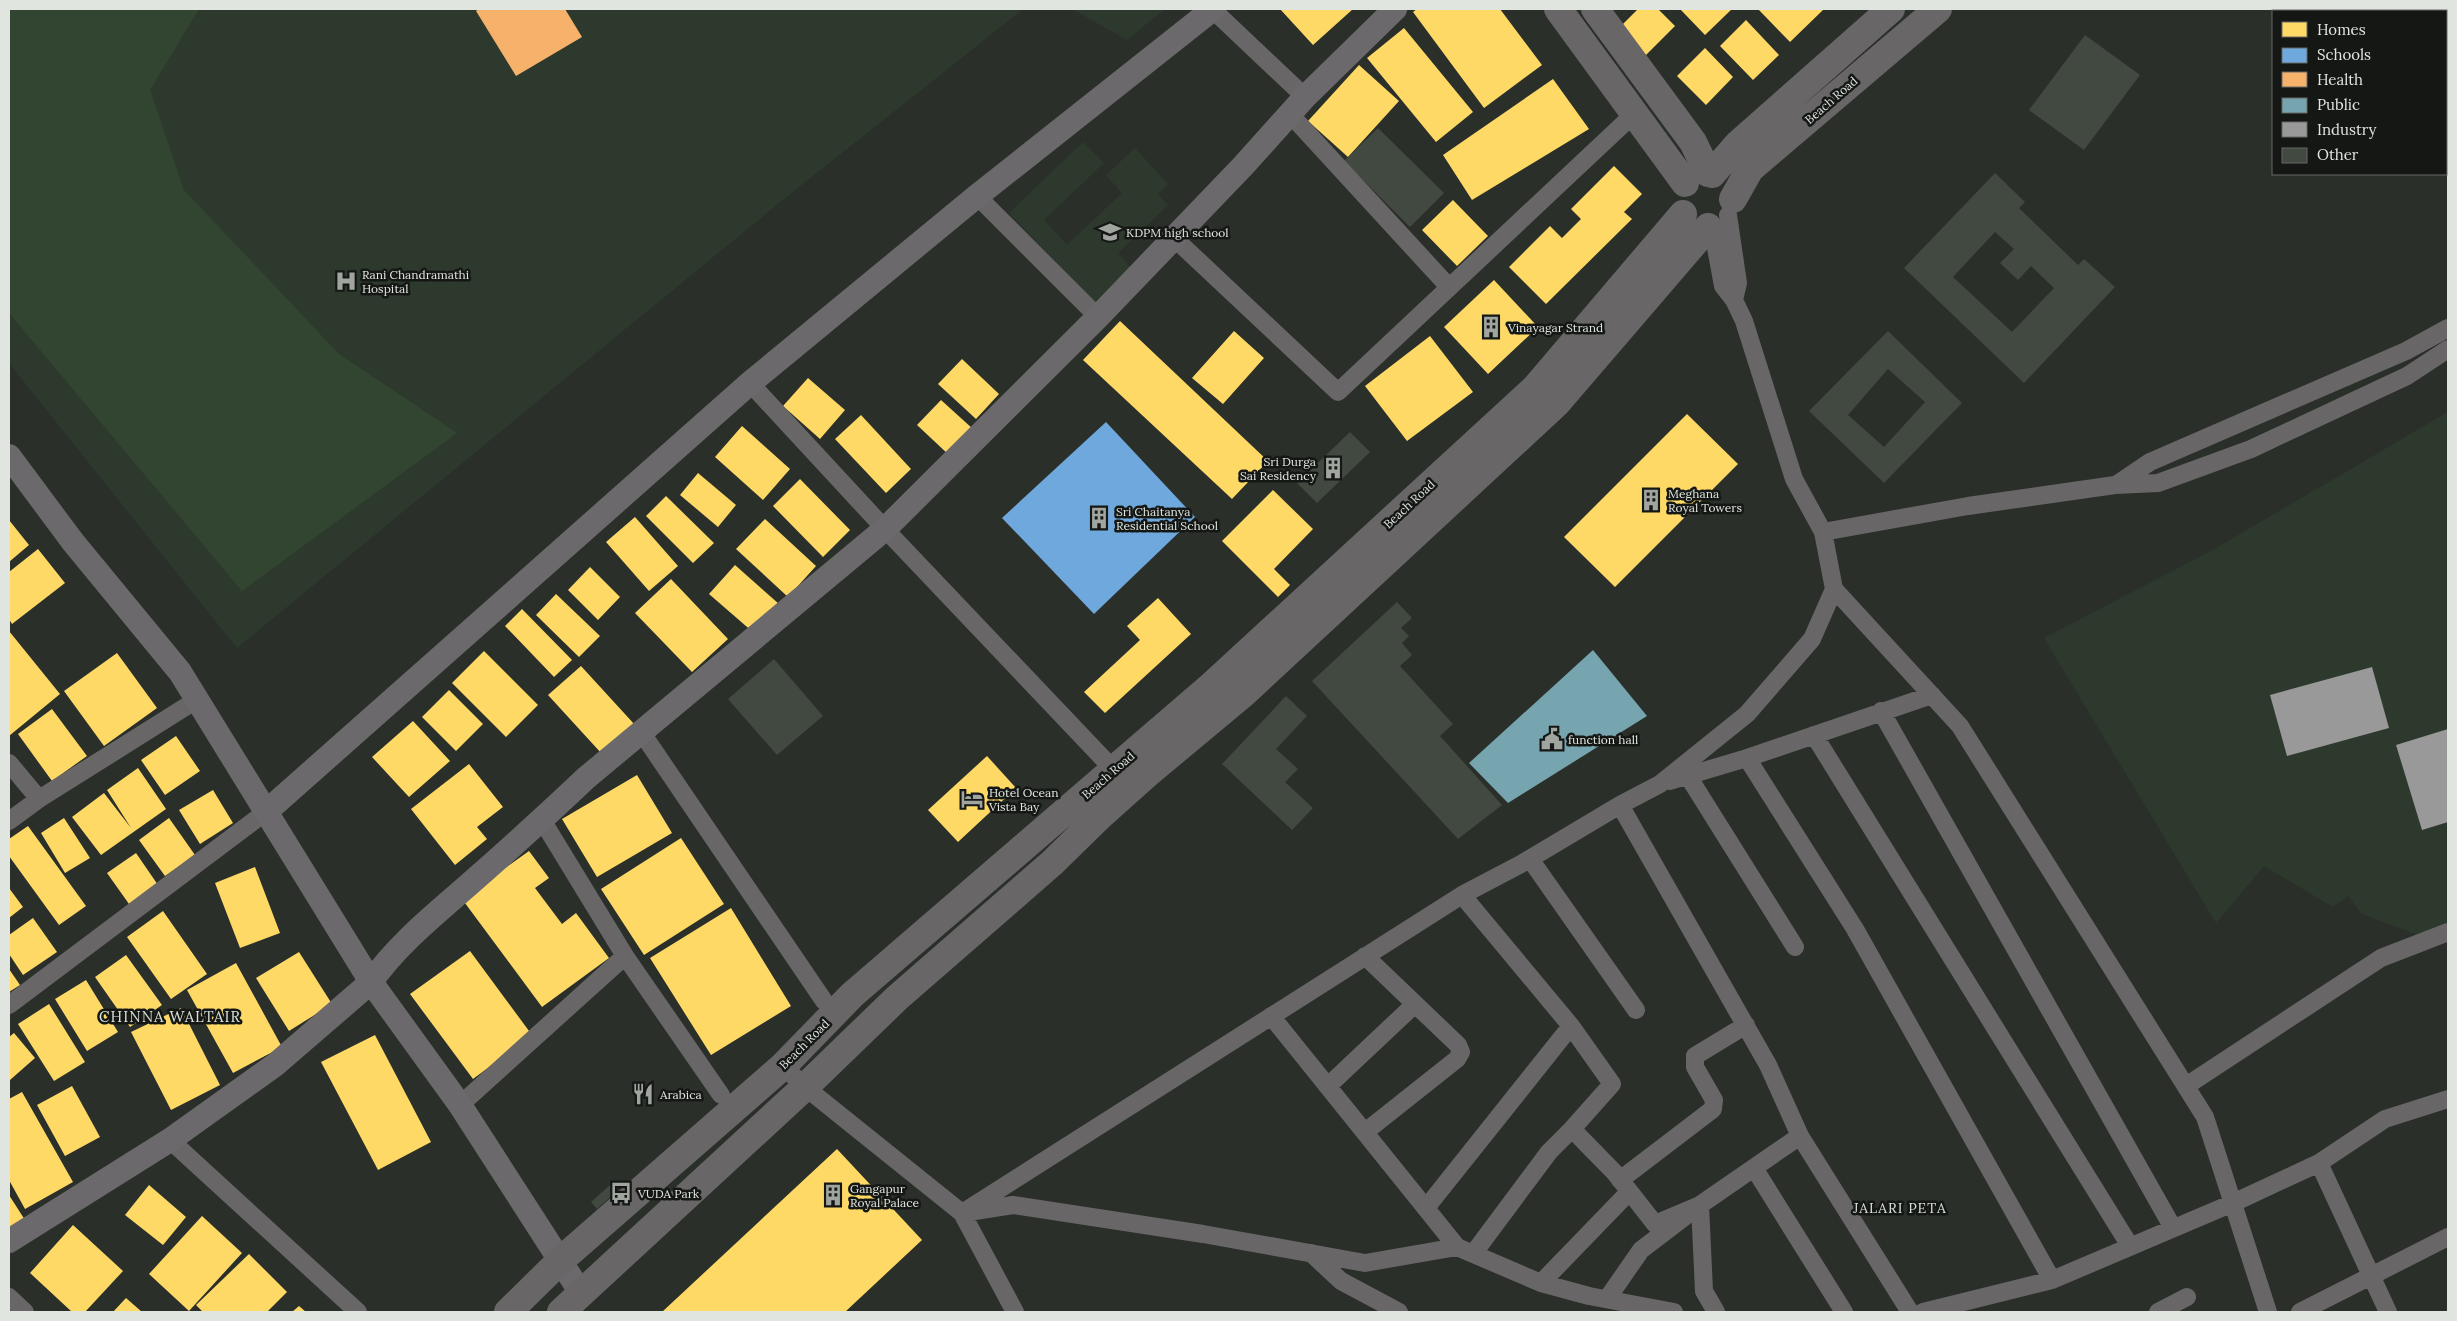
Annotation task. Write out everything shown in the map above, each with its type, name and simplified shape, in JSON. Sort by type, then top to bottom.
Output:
[{"type":"main road","points":[[1558,9],[1634,113],[1702,176],[1723,179],[1730,188],[1720,217],[1690,221],[1683,214],[1679,198],[1702,176],[1890,9]]},
{"type":"main road","name":"Beach Road","points":[[561,1312],[805,1087],[897,998],[1052,863],[1140,780],[1243,694],[1557,403],[1720,217],[1750,169],[1938,9]]},
{"type":"main road","points":[[1605,13],[1693,142],[1702,176]]},
{"type":"main road","name":"Beach Road","points":[[508,1312],[561,1260],[783,1066],[852,995],[1212,685],[1535,388],[1683,214]]},
{"type":"street","points":[[9,1005],[266,812],[750,383],[977,196],[1212,9],[1298,106],[1449,287]]},
{"type":"street","points":[[9,1241],[170,1140],[275,1065],[371,982],[384,964],[414,934],[542,820],[586,778],[885,529],[1098,317],[1298,106],[1395,9]]},
{"type":"street","points":[[1173,238],[1338,392],[1634,113]]},
{"type":"street","points":[[977,196],[1098,317]]},
{"type":"street","points":[[1720,217],[1738,283],[1734,300],[1744,321],[1794,479],[1823,532],[1834,589],[1960,726],[2205,1117],[2268,1312]]},
{"type":"street","points":[[2115,485],[2150,462],[2406,351],[2448,328]]},
{"type":"street","points":[[1823,532],[1968,506],[2115,485],[2158,483],[2251,450],[2407,376],[2448,349]]},
{"type":"street","points":[[750,383],[885,529],[1114,770]]},
{"type":"street","points":[[9,456],[73,542],[180,672],[371,982],[460,1106],[581,1293]]},
{"type":"street","points":[[962,1213],[1462,895],[1530,859],[1620,805],[1660,784],[1747,714],[1812,639],[1834,589]]},
{"type":"street","points":[[1660,784],[1747,758],[1932,695]]},
{"type":"street","points":[[9,822],[39,799],[198,699]]},
{"type":"street","points":[[1881,711],[2173,1228]]},
{"type":"street","points":[[642,733],[824,1001]]},
{"type":"street","points":[[1814,735],[2130,1246]]},
{"type":"street","points":[[1747,758],[1855,929],[2052,1280]]},
{"type":"street","points":[[9,763],[39,799]]},
{"type":"street","points":[[1688,776],[1795,947]]},
{"type":"street","points":[[1620,805],[1768,1065],[1800,1136],[1910,1312]]},
{"type":"street","points":[[542,820],[624,956],[721,1095]]},
{"type":"street","points":[[1530,859],[1636,1010]]},
{"type":"street","points":[[962,1213],[1012,1204],[1312,1252],[1365,1263],[1465,1250],[1549,1152],[1612,1084],[1571,1026],[1462,895]]},
{"type":"street","points":[[2186,1086],[2381,958],[2448,932]]},
{"type":"street","points":[[460,1106],[624,956]]},
{"type":"street","points":[[1365,956],[1458,1045],[1461,1052],[1457,1059],[1365,1132]]},
{"type":"street","points":[[1328,1086],[1415,1004]]},
{"type":"street","points":[[1271,1016],[1426,1208],[1465,1250],[1541,1283],[1589,1296],[1674,1312]]},
{"type":"street","points":[[1541,1283],[1624,1186],[1713,1109],[1714,1100],[1694,1067],[1695,1056],[1746,1025]]},
{"type":"street","points":[[1426,1208],[1571,1026]]},
{"type":"street","points":[[783,1066],[805,1087],[962,1213],[1015,1312]]},
{"type":"street","points":[[1923,1312],[2052,1280],[2233,1203],[2319,1163],[2386,1119],[2448,1099]]},
{"type":"street","points":[[1572,1129],[1624,1186],[1655,1224],[1700,1205]]},
{"type":"street","points":[[1608,1299],[1641,1250],[1700,1205],[1800,1136]]},
{"type":"street","points":[[170,1140],[358,1312]]},
{"type":"street","points":[[2319,1163],[2388,1312]]},
{"type":"street","points":[[1754,1168],[1844,1312]]},
{"type":"street","points":[[1700,1205],[1704,1291],[1716,1312]]},
{"type":"street","points":[[2300,1312],[2372,1278],[2448,1237]]},
{"type":"street","points":[[1312,1252],[1341,1281],[1399,1312]]},
{"type":"street","points":[[9,1297],[25,1312]]},
{"type":"street","points":[[2158,1312],[2187,1297]]},
{"type":"shaded area","name":"Rani Chandramathi Hospital","points":[[9,9],[1023,9],[784,199],[237,648],[9,363]]},
{"type":"shaded area","points":[[1072,9],[1165,9],[1127,40]]},
{"type":"shaded area","name":"KDPM high school","points":[[1083,142],[1104,163],[1044,220],[1067,245],[1122,193],[1106,175],[1135,148],[1168,184],[1158,194],[1168,205],[1118,253],[1134,271],[1098,305],[1009,213]]},
{"type":"shaded area","points":[[2448,412],[2448,924],[2421,936],[2362,914],[2348,896],[2333,907],[2264,866],[2216,923],[2044,638],[2211,551]]},
{"type":"green space","points":[[9,9],[199,9],[150,90],[184,190],[339,354],[457,433],[242,591],[9,313]]},
{"type":"building: Homes","points":[[1280,9],[1353,9],[1313,45]]},
{"type":"building: Homes","points":[[1417,9],[1500,9],[1542,65],[1484,108],[1413,12]]},
{"type":"building: Homes","points":[[1638,9],[1658,9],[1675,26],[1646,55],[1619,28]]},
{"type":"building: Homes","points":[[1680,9],[1732,9],[1705,35]]},
{"type":"building: Homes","points":[[1758,9],[1824,9],[1790,42]]},
{"type":"building: Homes","points":[[1746,20],[1779,55],[1753,80],[1720,46]]},
{"type":"building: Homes","points":[[1404,28],[1473,112],[1436,142],[1367,58]]},
{"type":"building: Homes","points":[[1705,48],[1733,77],[1706,105],[1677,76]]},
{"type":"building: Homes","points":[[1359,65],[1399,101],[1348,157],[1308,121]]},
{"type":"building: Homes","points":[[1553,79],[1589,129],[1472,200],[1443,155]]},
{"type":"building: Homes","points":[[1614,166],[1642,194],[1624,212],[1632,219],[1546,304],[1509,267],[1550,226],[1562,238],[1581,219],[1571,209]]},
{"type":"building: Homes","points":[[1453,200],[1488,236],[1457,266],[1422,230]]},
{"type":"building: Homes","name":"Vinayagar Strand","points":[[1494,280],[1538,327],[1488,374],[1444,327]]},
{"type":"building: Homes","points":[[1120,321],[1268,461],[1232,499],[1083,360]]},
{"type":"building: Homes","points":[[1234,331],[1264,358],[1223,404],[1192,378]]},
{"type":"building: Homes","points":[[1430,336],[1473,392],[1407,441],[1365,386]]},
{"type":"building: Homes","points":[[962,359],[999,394],[976,419],[938,384]]},
{"type":"building: Homes","points":[[808,378],[845,410],[820,439],[783,406]]},
{"type":"building: Homes","points":[[941,400],[973,429],[949,455],[917,425]]},
{"type":"building: Homes","name":"Meghana Royal Towers","points":[[1687,414],[1738,464],[1615,587],[1564,537]]},
{"type":"building: Homes","points":[[861,415],[911,469],[886,493],[835,439]]},
{"type":"building: Homes","points":[[742,426],[790,469],[763,500],[715,457]]},
{"type":"building: Homes","points":[[698,473],[736,505],[718,527],[680,495]]},
{"type":"building: Homes","points":[[800,479],[850,530],[823,557],[773,506]]},
{"type":"building: Homes","points":[[1273,490],[1313,529],[1274,569],[1290,585],[1278,597],[1222,541]]},
{"type":"building: Homes","points":[[666,496],[714,543],[693,563],[646,516]]},
{"type":"building: Homes","points":[[635,517],[678,566],[649,591],[606,542]]},
{"type":"building: Homes","points":[[765,519],[816,566],[788,597],[736,549]]},
{"type":"building: Homes","points":[[9,520],[29,545],[9,562]]},
{"type":"building: Homes","points":[[38,549],[65,583],[12,624],[9,619],[9,572]]},
{"type":"building: Homes","points":[[735,565],[779,604],[754,633],[709,594]]},
{"type":"building: Homes","points":[[590,567],[620,597],[598,620],[568,590]]},
{"type":"building: Homes","points":[[671,579],[728,639],[692,672],[635,613]]},
{"type":"building: Homes","points":[[556,594],[600,636],[579,657],[536,615]]},
{"type":"building: Homes","points":[[1158,598],[1191,634],[1105,713],[1084,692],[1140,640],[1127,626]]},
{"type":"building: Homes","points":[[522,609],[572,660],[554,677],[505,626]]},
{"type":"building: Homes","points":[[9,631],[60,694],[9,736]]},
{"type":"building: Homes","points":[[484,651],[538,705],[506,737],[452,683]]},
{"type":"building: Homes","points":[[117,653],[157,708],[104,746],[64,691]]},
{"type":"building: Homes","points":[[581,666],[635,725],[602,754],[548,695]]},
{"type":"building: Homes","points":[[449,690],[483,724],[456,751],[422,717]]},
{"type":"building: Homes","points":[[52,709],[87,756],[52,781],[18,734]]},
{"type":"building: Homes","points":[[413,721],[450,761],[409,797],[372,757]]},
{"type":"building: Homes","points":[[176,736],[200,771],[165,795],[141,760]]},
{"type":"building: Homes","name":"Hotel Ocean Vista Bay","points":[[987,756],[1016,788],[958,842],[928,810]]},
{"type":"building: Homes","points":[[469,764],[503,807],[477,827],[487,839],[455,865],[411,809]]},
{"type":"building: Homes","points":[[138,768],[166,809],[101,855],[72,817],[104,793],[131,828],[107,790]]},
{"type":"building: Homes","points":[[637,775],[672,833],[597,877],[562,819]]},
{"type":"building: Homes","points":[[213,790],[233,823],[200,844],[179,810]]},
{"type":"building: Homes","points":[[64,818],[90,858],[65,873],[41,833]]},
{"type":"building: Homes","points":[[169,818],[195,855],[165,876],[139,840]]},
{"type":"building: Homes","points":[[28,826],[86,906],[59,925],[9,856],[9,839]]},
{"type":"building: Homes","points":[[681,838],[724,904],[644,955],[601,889]]},
{"type":"building: Homes","points":[[529,851],[549,878],[535,888],[562,924],[576,913],[609,958],[542,1007],[462,899]]},
{"type":"building: Homes","points":[[136,853],[158,885],[129,904],[107,873]]},
{"type":"building: Homes","points":[[255,867],[280,933],[240,948],[215,883]]},
{"type":"building: Homes","points":[[9,888],[23,907],[9,918]]},
{"type":"building: Homes","points":[[731,908],[791,1006],[711,1055],[650,958]]},
{"type":"building: Homes","points":[[163,911],[207,974],[171,999],[127,937]]},
{"type":"building: Homes","points":[[33,918],[57,952],[23,975],[9,954],[9,935]]},
{"type":"building: Homes","points":[[470,951],[532,1035],[473,1079],[410,994]]},
{"type":"building: Homes","points":[[299,952],[332,1004],[289,1031],[256,978]]},
{"type":"building: Homes","points":[[126,955],[162,1005],[130,1027],[95,977]]},
{"type":"building: Homes","points":[[236,963],[282,1047],[233,1073],[187,990]]},
{"type":"building: Homes","points":[[9,969],[20,985],[9,992]]},
{"type":"building: Homes","points":[[86,980],[118,1032],[87,1051],[55,999]]},
{"type":"building: Homes","points":[[49,1004],[85,1062],[54,1081],[18,1024]]},
{"type":"building: Homes","points":[[181,1008],[220,1085],[171,1110],[131,1032]]},
{"type":"building: Homes","points":[[14,1033],[35,1058],[10,1080],[9,1037]]},
{"type":"building: Homes","points":[[375,1035],[431,1142],[378,1170],[321,1062]]},
{"type":"building: Homes","points":[[72,1086],[100,1137],[65,1156],[37,1105]]},
{"type":"building: Homes","points":[[22,1092],[73,1182],[25,1209],[9,1180],[9,1099]]},
{"type":"building: Homes","name":"Gangapur Royal Palace","points":[[837,1149],[922,1240],[845,1312],[662,1312]]},
{"type":"building: Homes","points":[[149,1185],[186,1217],[163,1245],[125,1215]]},
{"type":"building: Homes","points":[[9,1195],[25,1220],[9,1228]]},
{"type":"building: Homes","points":[[202,1216],[242,1253],[189,1311],[149,1274]]},
{"type":"building: Homes","points":[[73,1225],[123,1271],[85,1312],[72,1312],[30,1273]]},
{"type":"building: Homes","points":[[249,1254],[287,1292],[267,1312],[203,1312],[196,1305]]},
{"type":"building: Homes","points":[[126,1298],[142,1312],[113,1312]]},
{"type":"building: Homes","points":[[299,1306],[306,1312],[292,1312]]},
{"type":"building: Schools","name":"Sri Chaitanya Residential School","points":[[1106,422],[1195,517],[1094,614],[1002,518]]},
{"type":"building: Health","points":[[479,9],[565,9],[582,37],[516,76],[476,11]]},
{"type":"building: Public","name":"function hall","points":[[1593,650],[1647,716],[1508,803],[1469,763]]},
{"type":"building: Industry","points":[[2372,667],[2389,728],[2287,756],[2270,695]]},
{"type":"building: Industry","points":[[2448,729],[2448,822],[2422,830],[2396,745]]},
{"type":"building: Other","points":[[2085,35],[2140,75],[2084,150],[2029,110]]},
{"type":"building: Other","points":[[1378,128],[1444,193],[1410,227],[1344,161]]},
{"type":"building: Other","points":[[1995,173],[2025,202],[2019,208],[2078,265],[2084,259],[2115,287],[2024,383],[1904,268]],"holes":[[[1995,232],[2014,249],[2000,263],[2018,280],[2031,266],[2054,288],[2012,332],[1953,277]]]},
{"type":"building: Other","points":[[1888,331],[1962,403],[1884,483],[1809,411]],"holes":[[[1888,369],[1925,402],[1884,447],[1848,415]]]},
{"type":"building: Other","name":"Sri Durga Sai Residency","points":[[1350,432],[1370,452],[1317,503],[1297,483]]},
{"type":"building: Other","points":[[1397,602],[1412,618],[1401,628],[1409,636],[1402,643],[1412,655],[1400,666],[1453,724],[1440,736],[1502,805],[1458,839],[1312,681]]},
{"type":"building: Other","points":[[774,659],[823,716],[777,755],[728,699]]},
{"type":"building: Other","points":[[1286,696],[1307,716],[1276,749],[1298,769],[1285,782],[1313,808],[1292,830],[1222,764]]},
{"type":"building: Other","points":[[610,1185],[616,1192],[597,1209],[591,1202]]},
{"type":"place","name":"KDPM high school","points":[[1110,232]]},
{"type":"place","name":"Rani Chandramathi Hospital","points":[[346,281]]},
{"type":"place","name":"Vinayagar Strand","points":[[1491,327]]},
{"type":"place","name":"Sri Durga Sai Residency","points":[[1333,468]]},
{"type":"place","name":"Meghana Royal Towers","points":[[1651,500]]},
{"type":"place","name":"Sri Chaitanya Residential School","points":[[1099,518]]},
{"type":"place","name":"function hall","points":[[1552,739]]},
{"type":"place","name":"Hotel Ocean Vista Bay","points":[[972,799]]},
{"type":"place","name":"Arabica","points":[[643,1094]]},
{"type":"place","name":"VUDA Park","points":[[621,1193]]},
{"type":"place","name":"Gangapur Royal Palace","points":[[833,1195]]},
{"type":"district","name":"CHINNA WALTAIR","points":[[170,1016]]},
{"type":"district","name":"JALARI PETA","points":[[1900,1208]]}]
